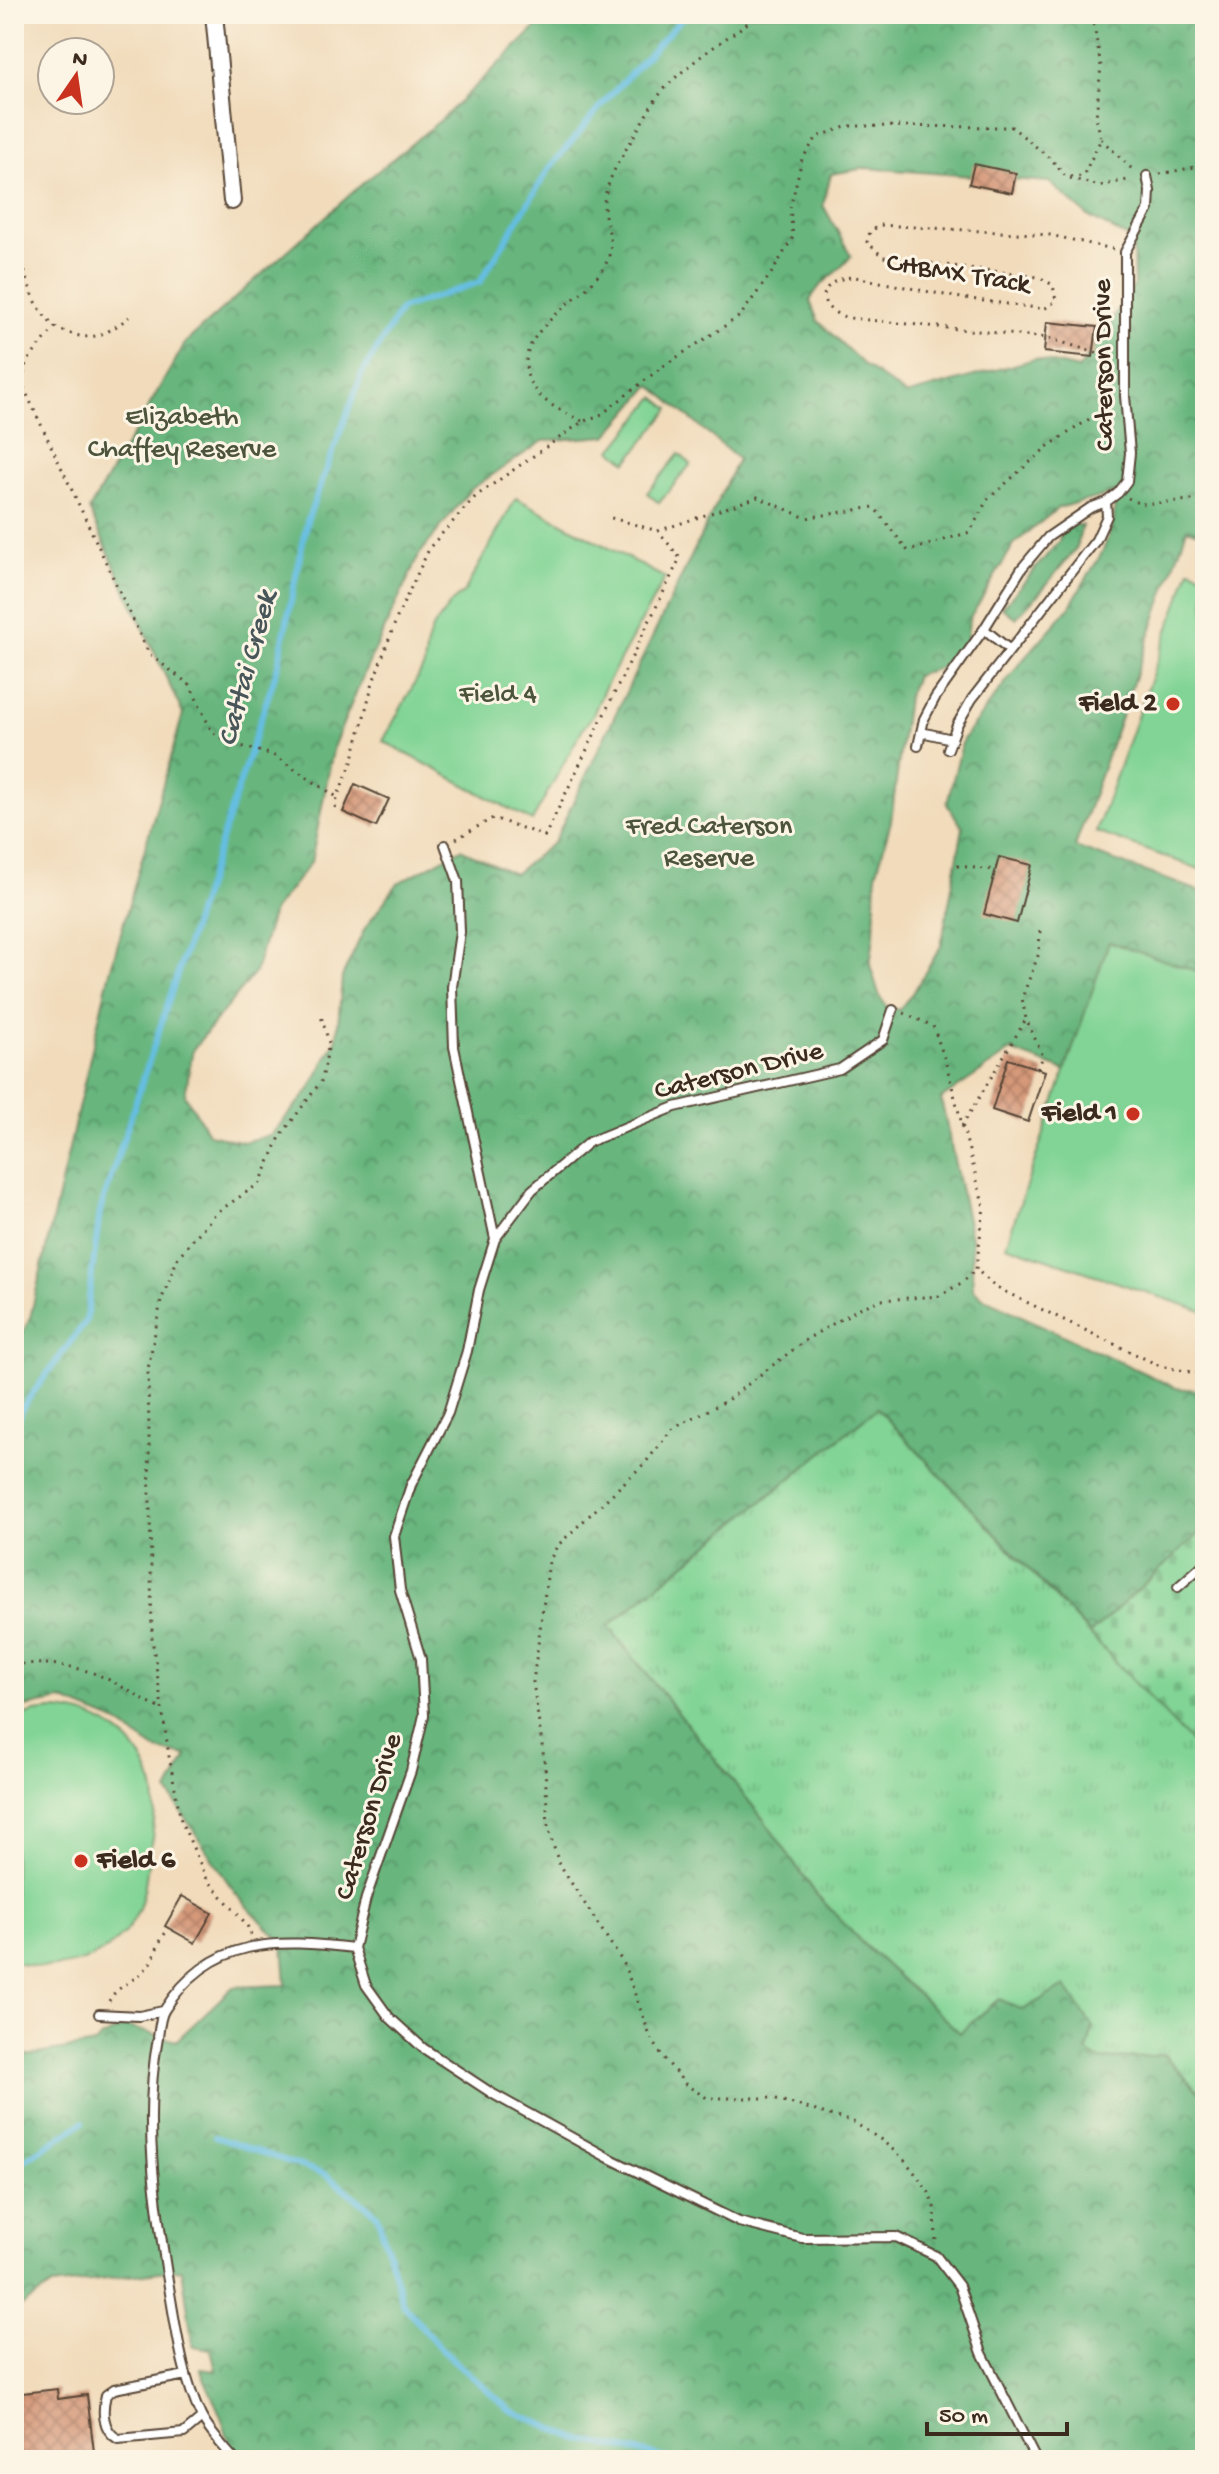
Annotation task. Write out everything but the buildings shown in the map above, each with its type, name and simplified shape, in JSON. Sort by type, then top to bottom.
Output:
[{"type":"street","points":[[214,14],[232,201]]},
{"type":"lane","name":"Caterson Drive","points":[[918,746],[924,719],[935,698],[1022,568],[1048,537],[1090,508],[1106,502],[1127,481],[1130,453],[1124,361],[1125,252],[1149,209],[1150,191],[1144,177]]},
{"type":"lane","points":[[948,749],[962,714],[1096,540],[1107,516],[1106,502]]},
{"type":"lane","points":[[984,629],[1010,650]]},
{"type":"lane","points":[[921,732],[952,739]]},
{"type":"lane","points":[[445,845],[459,893],[460,932],[452,987],[454,1047],[495,1239]]},
{"type":"lane","name":"Caterson Drive","points":[[354,1948],[366,1898],[411,1771],[424,1715],[421,1659],[400,1590],[394,1536],[411,1485],[448,1413],[495,1239],[532,1190],[589,1142],[675,1107],[840,1069],[883,1040],[893,1010]]},
{"type":"lane","points":[[1178,1587],[1205,1563]]},
{"type":"lane","points":[[235,2460],[202,2418],[186,2375],[177,2333],[155,2203],[150,2115],[153,2064],[163,2011],[188,1980],[217,1957],[254,1945],[314,1943],[354,1948],[366,1985],[389,2017],[423,2048],[493,2094],[607,2157],[739,2222],[802,2238],[896,2237],[936,2256],[959,2286],[982,2353],[1036,2460]]},
{"type":"lane","points":[[99,2014],[139,2016],[163,2011]]},
{"type":"lane","points":[[166,2333],[177,2333]]},
{"type":"lane","points":[[186,2375],[114,2389],[106,2395],[103,2406],[106,2426],[111,2435],[118,2439],[184,2433],[202,2418]]},
{"type":"path","points":[[582,422],[547,403],[527,379],[526,359],[531,344],[549,321],[591,284],[604,267],[612,250],[604,201],[610,175],[660,95],[687,69],[760,14]]},
{"type":"path","points":[[1092,14],[1101,66],[1096,117],[1101,139],[1144,177]]},
{"type":"path","points":[[335,808],[352,762],[373,682],[398,615],[430,547],[476,496],[582,422],[602,414],[662,367],[740,316],[793,237],[790,209],[802,159],[817,137],[848,126],[1012,127],[1052,160],[1066,177],[1083,176],[1101,139]]},
{"type":"path","name":"CHBMX Track","points":[[1124,361],[1048,338],[849,318],[829,309],[824,301],[825,291],[831,283],[841,278],[855,277],[955,297],[1044,309],[1056,301],[1053,285],[1039,277],[883,257],[869,246],[868,237],[873,228],[887,224],[1060,237],[1125,252]]},
{"type":"path","points":[[14,241],[32,298],[43,316],[55,327],[70,334],[92,338],[109,333],[129,317]]},
{"type":"path","points":[[55,327],[26,363],[22,384],[149,654],[190,685],[212,732],[230,743],[273,755],[337,797]]},
{"type":"path","points":[[608,517],[658,531],[758,497],[806,518],[874,507],[908,551],[970,532],[987,500],[1047,447],[1125,396]]},
{"type":"path","points":[[1118,493],[1140,504],[1205,499]]},
{"type":"path","points":[[445,845],[493,818],[545,836],[680,558],[658,531]]},
{"type":"path","points":[[14,813],[17,849],[14,873]]},
{"type":"path","points":[[957,866],[995,870]]},
{"type":"path","points":[[1038,1069],[1043,1056],[1026,1019],[1022,998],[1039,953],[1040,930]]},
{"type":"path","points":[[893,1010],[933,1026],[945,1060],[984,1207],[976,1269],[963,1282],[939,1296],[880,1300],[860,1308],[807,1339],[726,1401],[672,1429],[646,1462],[557,1546],[549,1562],[533,1682],[545,1766],[548,1828],[559,1864],[624,1964],[650,2036],[663,2057],[686,2085],[707,2098],[773,2098],[853,2122],[880,2139],[903,2158],[928,2190],[935,2210],[936,2256]]},
{"type":"path","points":[[254,1945],[247,1925],[207,1879],[181,1821],[169,1756],[152,1638],[148,1369],[161,1301],[178,1257],[216,1213],[260,1183],[280,1137],[322,1080],[329,1043],[321,1016]]},
{"type":"path","points":[[962,1126],[1026,1019]]},
{"type":"path","points":[[976,1269],[995,1287],[1160,1366],[1205,1375]]},
{"type":"path","points":[[14,1664],[73,1665],[127,1689],[142,1702],[163,1709]]},
{"type":"path","points":[[99,2014],[114,1991],[137,1978],[149,1966],[161,1937],[169,1929]]},
{"type":"green space","name":"Fred Caterson Reserve","points":[[550,14],[1205,14],[1205,535],[1187,529],[1075,847],[1205,893],[1205,974],[1109,942],[1065,1071],[1011,1051],[941,1099],[971,1238],[973,1289],[983,1298],[1176,1388],[1205,1391],[1205,1528],[1090,1634],[877,1408],[608,1626],[764,1820],[816,1894],[863,1944],[960,2033],[999,1999],[1022,2010],[1065,1986],[1093,2027],[1087,2052],[1100,2060],[1164,2055],[1205,2098],[1205,2460],[260,2460],[231,2447],[200,2369],[216,2371],[211,2349],[193,2346],[182,2269],[52,2286],[19,2308],[14,2304],[14,2055],[32,2055],[95,2044],[125,2026],[176,2041],[233,1987],[286,1985],[283,1944],[235,1893],[168,1792],[187,1756],[157,1750],[116,1722],[62,1700],[14,1709],[14,1350],[30,1318],[109,975],[183,714],[89,510],[186,342],[362,184],[442,119]],"holes":[[[867,168],[1049,182],[1089,217],[1133,240],[1134,286],[1079,369],[1035,359],[906,395],[864,365],[818,321],[810,301],[818,288],[851,256],[823,205],[831,174]],[[651,385],[738,459],[554,842],[514,874],[461,849],[398,883],[365,928],[342,977],[337,1038],[309,1091],[271,1135],[243,1142],[209,1134],[185,1095],[193,1049],[255,972],[273,911],[311,862],[334,745],[419,555],[470,490],[543,441],[607,436]],[[1115,493],[1114,520],[1103,551],[1068,609],[1022,661],[963,739],[947,804],[963,828],[941,946],[899,1010],[887,1007],[880,997],[870,965],[876,875],[891,821],[907,698],[916,676],[941,667],[966,647],[969,620],[1014,544],[1058,508]]]},
{"type":"green space","points":[[655,397],[670,409],[627,462],[612,450]]},
{"type":"green space","points":[[679,454],[691,464],[659,503],[647,493]]},
{"type":"green space","name":"Field 4","points":[[516,498],[665,578],[593,715],[532,821],[383,741],[424,666],[432,629],[451,603],[464,592]]},
{"type":"green space","points":[[1063,525],[1082,525],[1077,547],[1016,618],[1002,608],[1059,541]]},
{"type":"green space","name":"Field 2","points":[[1190,569],[1205,575],[1205,871],[1096,832]]},
{"type":"green space","name":"Field 1","points":[[1109,942],[1205,974],[1205,1312],[1006,1245]]},
{"type":"green space","points":[[877,1408],[1205,1757],[1205,2098],[1164,2055],[1099,2060],[1022,2010],[999,1999],[960,2033],[863,1944],[816,1894],[764,1820],[608,1626]]},
{"type":"green space","points":[[1205,1528],[1205,1745],[1198,1750],[1090,1634]]},
{"type":"green space","name":"Field 6","points":[[52,1710],[90,1717],[122,1735],[145,1764],[155,1802],[145,1887],[135,1918],[109,1947],[73,1964],[53,1967],[14,1961],[14,1719]]},
{"type":"waterway","name":"Cattai Creek","points":[[14,1438],[22,1408],[86,1321],[100,1211],[278,666],[307,521],[362,374],[401,309],[480,282],[549,169],[605,101],[686,14]]},
{"type":"waterway","points":[[14,2167],[83,2122]]},
{"type":"waterway","points":[[215,2137],[325,2174],[377,2214],[403,2304],[441,2349],[510,2410],[578,2439],[676,2460]]},
{"type":"place","name":"Field 2","points":[[1173,704]]},
{"type":"place","name":"Field 1","points":[[1133,1114]]},
{"type":"place","name":"Field 6","points":[[81,1861]]},
{"type":"park label","name":"Elizabeth Chaffey Reserve","points":[[182,434]]}]
